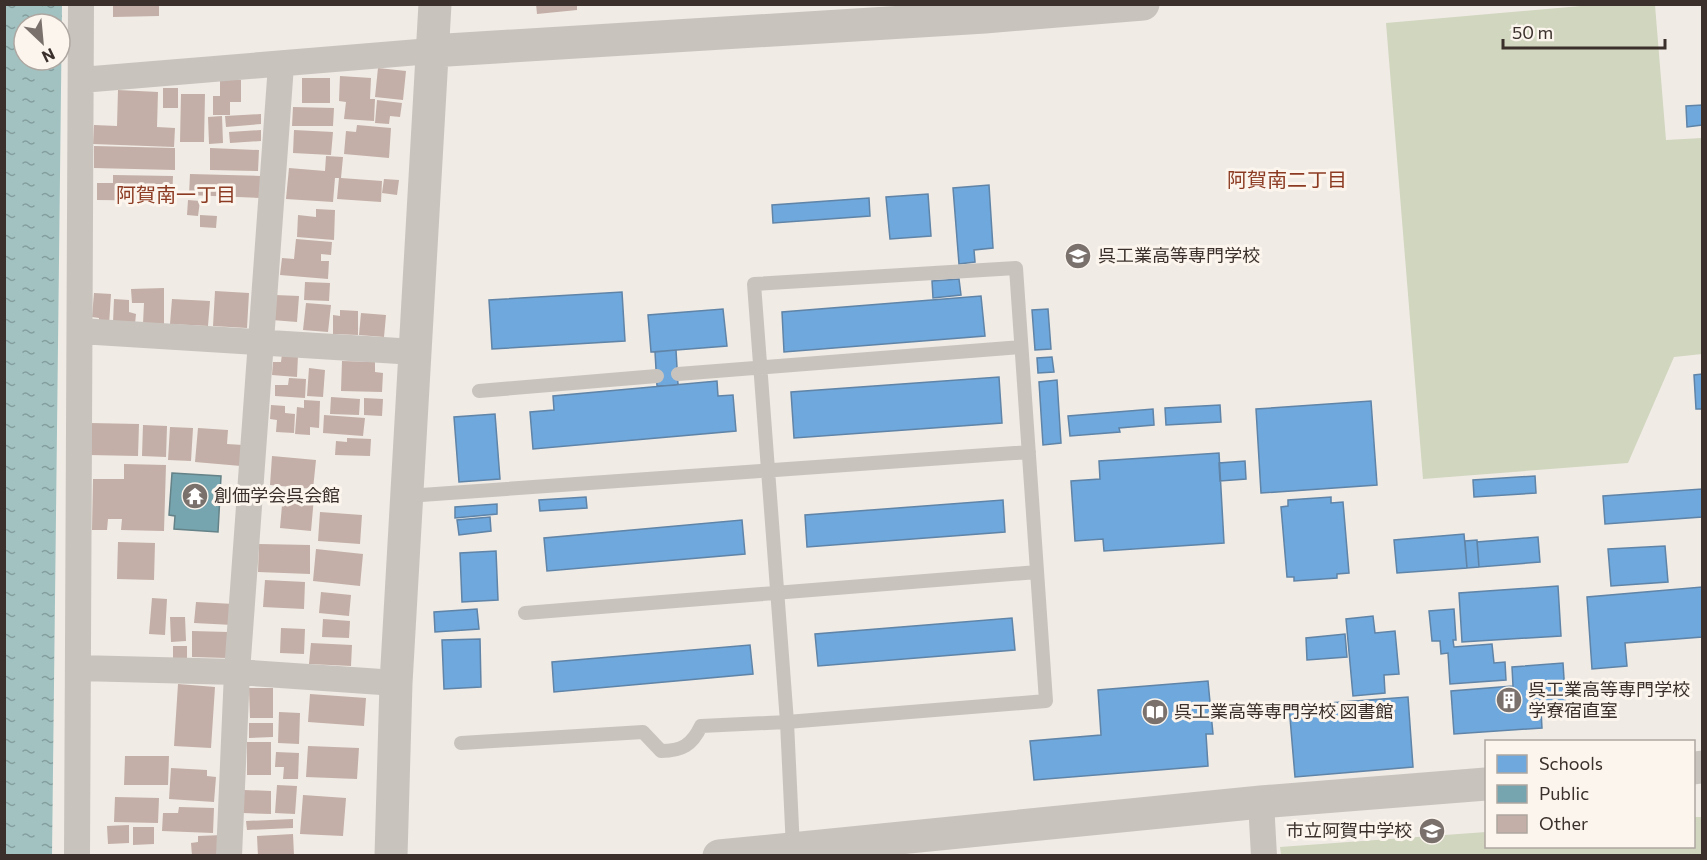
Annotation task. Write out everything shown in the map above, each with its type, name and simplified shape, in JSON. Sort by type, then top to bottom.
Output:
[{"type":"street","points":[[77,855],[81,4]]},
{"type":"street","points":[[391,855],[396,683],[435,4]]},
{"type":"street","points":[[81,80],[431,51],[984,11],[1143,4]]},
{"type":"street","points":[[229,855],[237,672],[281,65]]},
{"type":"street","points":[[80,331],[415,352]]},
{"type":"street","points":[[78,668],[237,672],[396,683]]},
{"type":"street","points":[[719,855],[1261,802],[1485,784]]},
{"type":"street","points":[[1261,802],[1264,855]]},
{"type":"lane","points":[[461,743],[643,732],[661,751],[678,751],[694,741],[701,726],[787,722],[1046,701],[1016,268],[754,284],[787,722],[793,849]]},
{"type":"lane","points":[[678,374],[1021,347]]},
{"type":"lane","points":[[479,391],[657,376]]},
{"type":"lane","points":[[407,496],[1029,452]]},
{"type":"lane","points":[[525,613],[1037,572]]},
{"type":"green space","points":[[1604,4],[1655,5],[1666,140],[1702,138],[1702,354],[1674,357],[1628,463],[1423,479],[1386,23]]},
{"type":"green space","name":"市立阿賀中学校","points":[[1695,817],[1702,817],[1702,855],[1281,855],[1280,847],[1485,832],[1485,848],[1695,848]]},
{"type":"water","points":[[5,4],[62,5],[62,12],[12,12],[12,72],[61,72],[52,855],[5,855]]},
{"type":"building: Schools","points":[[1702,105],[1702,125],[1687,127],[1686,106]]},
{"type":"building: Schools","points":[[989,185],[993,248],[974,250],[975,262],[959,264],[953,188]]},
{"type":"building: Schools","points":[[928,194],[931,236],[890,239],[886,197]]},
{"type":"building: Schools","points":[[869,198],[870,216],[773,223],[772,205]]},
{"type":"building: Schools","points":[[959,279],[961,295],[933,298],[932,281]]},
{"type":"building: Schools","points":[[622,292],[625,341],[492,349],[489,300]]},
{"type":"building: Schools","points":[[981,296],[985,336],[784,352],[782,312]]},
{"type":"building: Schools","points":[[723,309],[727,346],[651,352],[648,315]]},
{"type":"building: Schools","points":[[1048,309],[1051,349],[1035,350],[1032,310]]},
{"type":"building: Schools","points":[[676,350],[678,385],[657,386],[655,352]]},
{"type":"building: Schools","points":[[1052,357],[1054,372],[1038,373],[1037,358]]},
{"type":"building: Schools","points":[[1702,374],[1702,409],[1696,409],[1694,375]]},
{"type":"building: Schools","points":[[999,377],[1002,423],[794,438],[791,392]]},
{"type":"building: Schools","points":[[1057,380],[1061,443],[1043,445],[1039,382]]},
{"type":"building: Schools","points":[[717,381],[718,396],[733,395],[736,431],[533,449],[530,412],[554,410],[553,396]]},
{"type":"building: Schools","points":[[1371,401],[1377,485],[1261,493],[1256,409]]},
{"type":"building: Schools","points":[[1220,405],[1221,422],[1166,425],[1165,408]]},
{"type":"building: Schools","points":[[1153,409],[1154,425],[1119,428],[1120,432],[1070,436],[1068,416]]},
{"type":"building: Schools","points":[[495,414],[500,479],[459,482],[454,417]]},
{"type":"building: Schools","points":[[1219,453],[1224,543],[1104,551],[1103,539],[1075,541],[1071,481],[1100,479],[1099,461]]},
{"type":"building: Schools","points":[[1245,461],[1246,479],[1220,481],[1219,463]]},
{"type":"building: Schools","points":[[1535,476],[1536,493],[1474,497],[1473,480]]},
{"type":"building: Schools","points":[[1702,489],[1702,517],[1605,524],[1603,496]]},
{"type":"building: Schools","points":[[586,497],[587,508],[540,511],[539,500]]},
{"type":"building: Schools","points":[[1331,497],[1331,503],[1343,502],[1349,573],[1337,574],[1337,578],[1294,581],[1294,577],[1287,577],[1281,507],[1288,506],[1288,500]]},
{"type":"building: Schools","points":[[1003,500],[1005,532],[807,547],[805,515]]},
{"type":"building: Schools","points":[[497,504],[497,514],[455,518],[455,507]]},
{"type":"building: Schools","points":[[490,517],[491,531],[459,535],[457,520]]},
{"type":"building: Schools","points":[[742,520],[745,554],[547,571],[544,538]]},
{"type":"building: Schools","points":[[1464,534],[1467,568],[1397,573],[1394,540]]},
{"type":"building: Schools","points":[[1538,537],[1540,562],[1479,567],[1477,542]]},
{"type":"building: Schools","points":[[1477,540],[1479,567],[1467,568],[1465,541]]},
{"type":"building: Schools","points":[[1665,546],[1668,582],[1611,586],[1608,549]]},
{"type":"building: Schools","points":[[496,551],[498,600],[462,602],[460,553]]},
{"type":"building: Schools","points":[[1558,586],[1561,636],[1462,642],[1459,593]]},
{"type":"building: Schools","points":[[1702,587],[1702,637],[1625,643],[1627,666],[1592,669],[1587,597]]},
{"type":"building: Schools","points":[[477,609],[479,629],[435,632],[434,612]]},
{"type":"building: Schools","points":[[1454,609],[1456,640],[1453,640],[1454,647],[1492,644],[1494,663],[1505,662],[1506,680],[1450,684],[1448,653],[1441,654],[1440,641],[1432,641],[1429,611]]},
{"type":"building: Schools","points":[[1373,616],[1375,633],[1395,631],[1399,674],[1384,675],[1385,693],[1353,696],[1346,619]]},
{"type":"building: Schools","points":[[1012,618],[1015,650],[818,666],[815,634]]},
{"type":"building: Schools","points":[[1345,634],[1347,657],[1307,660],[1306,638]]},
{"type":"building: Schools","points":[[480,639],[481,687],[444,689],[442,640]]},
{"type":"building: Schools","points":[[750,645],[753,674],[554,692],[552,662]]},
{"type":"building: Schools","name":"呉工業高等専門学校 学寮宿直室","points":[[1563,663],[1566,709],[1541,710],[1542,728],[1454,734],[1451,691],[1513,686],[1512,667]]},
{"type":"building: Schools","name":"呉工業高等専門学校 図書館","points":[[1208,681],[1213,734],[1206,734],[1208,766],[1034,780],[1030,741],[1101,735],[1098,690]]},
{"type":"building: Schools","points":[[1408,697],[1413,767],[1295,777],[1289,706]]},
{"type":"building: Public","name":"創価学会呉会館","points":[[172,473],[221,476],[218,532],[174,529],[175,516],[169,515]]},
{"type":"building: Other","points":[[113,4],[159,4],[159,16],[113,17]]},
{"type":"building: Other","points":[[536,4],[577,4],[577,10],[537,14]]},
{"type":"building: Other","points":[[378,68],[406,71],[403,100],[375,97]]},
{"type":"building: Other","points":[[340,76],[371,78],[370,99],[375,99],[374,121],[344,119],[346,102],[339,101]]},
{"type":"building: Other","points":[[302,78],[330,78],[330,103],[302,103]]},
{"type":"building: Other","points":[[220,80],[241,80],[241,102],[230,102],[230,115],[213,115],[213,96],[220,96]]},
{"type":"building: Other","points":[[163,88],[178,88],[178,108],[163,108]]},
{"type":"building: Other","points":[[118,90],[158,92],[157,127],[175,128],[174,147],[93,144],[94,125],[117,126]]},
{"type":"building: Other","points":[[181,94],[205,94],[204,142],[180,142]]},
{"type":"building: Other","points":[[377,100],[402,103],[400,117],[390,116],[389,124],[375,123]]},
{"type":"building: Other","points":[[293,107],[334,108],[333,126],[292,126]]},
{"type":"building: Other","points":[[261,114],[261,124],[226,127],[225,116]]},
{"type":"building: Other","points":[[222,116],[223,143],[209,144],[208,117]]},
{"type":"building: Other","points":[[357,125],[391,128],[389,158],[344,154],[346,131],[356,132]]},
{"type":"building: Other","points":[[261,130],[261,141],[230,143],[229,132]]},
{"type":"building: Other","points":[[294,130],[333,132],[331,155],[293,153]]},
{"type":"building: Other","points":[[94,146],[175,148],[175,170],[94,168]]},
{"type":"building: Other","points":[[210,148],[259,150],[258,171],[210,170]]},
{"type":"building: Other","points":[[326,156],[343,157],[341,178],[382,181],[381,202],[337,199],[339,178],[335,178],[333,202],[286,199],[289,168],[325,171]]},
{"type":"building: Other","points":[[190,174],[261,176],[261,198],[189,195]]},
{"type":"building: Other","points":[[113,175],[173,176],[172,201],[97,200],[97,183],[113,183]]},
{"type":"building: Other","points":[[384,179],[399,180],[397,195],[382,193]]},
{"type":"building: Other","points":[[188,200],[200,201],[198,216],[187,215]]},
{"type":"building: Other","points":[[316,209],[335,210],[334,240],[297,237],[298,215],[316,217]]},
{"type":"building: Other","points":[[200,215],[217,216],[216,228],[200,227]]},
{"type":"building: Other","points":[[296,239],[332,242],[331,255],[321,254],[321,261],[329,261],[328,279],[280,275],[282,258],[294,259]]},
{"type":"building: Other","points":[[305,282],[330,283],[329,301],[304,300]]},
{"type":"building: Other","points":[[164,288],[164,325],[143,324],[144,303],[132,303],[131,289]]},
{"type":"building: Other","points":[[215,291],[249,293],[247,328],[213,326]]},
{"type":"building: Other","points":[[94,293],[111,294],[109,325],[99,324],[99,318],[92,317]]},
{"type":"building: Other","points":[[275,295],[299,296],[297,322],[272,320]]},
{"type":"building: Other","points":[[114,299],[129,300],[129,312],[136,314],[135,324],[113,323]]},
{"type":"building: Other","points":[[172,299],[210,301],[208,326],[170,324]]},
{"type":"building: Other","points":[[306,303],[331,305],[328,332],[303,330]]},
{"type":"building: Other","points":[[340,310],[358,311],[358,335],[333,334],[333,315],[340,316]]},
{"type":"building: Other","points":[[361,313],[386,315],[384,337],[359,335]]},
{"type":"building: Other","points":[[282,354],[298,355],[297,377],[272,375],[273,362],[281,362]]},
{"type":"building: Other","points":[[342,361],[375,362],[375,372],[383,373],[382,392],[341,391]]},
{"type":"building: Other","points":[[309,368],[325,370],[323,397],[307,396]]},
{"type":"building: Other","points":[[289,378],[306,379],[305,398],[275,396],[275,385],[288,385]]},
{"type":"building: Other","points":[[331,397],[360,399],[359,415],[330,414]]},
{"type":"building: Other","points":[[364,398],[383,399],[382,416],[364,415]]},
{"type":"building: Other","points":[[304,400],[320,401],[319,428],[310,427],[310,435],[295,434],[297,407],[304,408]]},
{"type":"building: Other","points":[[271,405],[285,406],[285,413],[295,414],[294,433],[276,432],[277,420],[270,419]]},
{"type":"building: Other","points":[[324,415],[365,418],[363,436],[323,433]]},
{"type":"building: Other","points":[[90,423],[139,424],[138,456],[89,455]]},
{"type":"building: Other","points":[[143,425],[167,426],[166,457],[142,456]]},
{"type":"building: Other","points":[[170,427],[193,428],[191,461],[168,460]]},
{"type":"building: Other","points":[[198,428],[228,430],[227,444],[243,445],[241,466],[195,462]]},
{"type":"building: Other","points":[[347,438],[371,439],[370,456],[335,455],[336,441],[347,442]]},
{"type":"building: Other","points":[[272,456],[316,460],[313,489],[270,485]]},
{"type":"building: Other","points":[[124,464],[166,465],[164,531],[121,530],[122,519],[108,519],[107,530],[92,530],[93,479],[124,479]]},
{"type":"building: Other","points":[[283,494],[314,497],[311,531],[280,528]]},
{"type":"building: Other","points":[[320,512],[362,515],[360,544],[318,541]]},
{"type":"building: Other","points":[[118,542],[155,543],[154,580],[117,579]]},
{"type":"building: Other","points":[[259,544],[310,545],[310,574],[258,572]]},
{"type":"building: Other","points":[[316,549],[363,554],[360,586],[313,581]]},
{"type":"building: Other","points":[[265,580],[305,582],[304,609],[263,607]]},
{"type":"building: Other","points":[[321,592],[351,595],[349,616],[319,613]]},
{"type":"building: Other","points":[[152,598],[167,599],[165,635],[149,634]]},
{"type":"building: Other","points":[[196,602],[234,604],[233,625],[194,623]]},
{"type":"building: Other","points":[[170,617],[185,617],[186,641],[171,642]]},
{"type":"building: Other","points":[[323,619],[350,621],[349,638],[322,637]]},
{"type":"building: Other","points":[[281,628],[305,629],[304,654],[280,653]]},
{"type":"building: Other","points":[[192,631],[228,632],[227,658],[192,657]]},
{"type":"building: Other","points":[[311,643],[352,645],[351,666],[309,664]]},
{"type":"building: Other","points":[[173,646],[187,646],[187,658],[173,658]]},
{"type":"building: Other","points":[[178,684],[215,687],[211,748],[174,746]]},
{"type":"building: Other","points":[[249,688],[273,688],[273,718],[250,718]]},
{"type":"building: Other","points":[[310,694],[366,698],[364,726],[308,722]]},
{"type":"building: Other","points":[[279,712],[300,713],[299,744],[278,743]]},
{"type":"building: Other","points":[[249,723],[273,723],[273,737],[249,738]]},
{"type":"building: Other","points":[[247,742],[271,742],[271,775],[247,775]]},
{"type":"building: Other","points":[[308,746],[359,748],[357,779],[306,777]]},
{"type":"building: Other","points":[[276,752],[299,753],[298,779],[283,779],[284,767],[275,767]]},
{"type":"building: Other","points":[[125,756],[169,756],[168,785],[124,785]]},
{"type":"building: Other","points":[[171,768],[207,770],[207,776],[216,777],[214,802],[169,799]]},
{"type":"building: Other","points":[[277,785],[297,786],[295,814],[275,813]]},
{"type":"building: Other","points":[[244,790],[271,791],[271,814],[243,813]]},
{"type":"building: Other","points":[[303,795],[346,798],[343,836],[300,834]]},
{"type":"building: Other","points":[[115,797],[159,798],[158,823],[114,822]]},
{"type":"building: Other","points":[[179,807],[214,808],[213,833],[162,831],[163,813],[178,813]]},
{"type":"building: Other","points":[[293,819],[293,828],[247,830],[246,821]]},
{"type":"building: Other","points":[[129,825],[129,843],[108,844],[107,826]]},
{"type":"building: Other","points":[[133,827],[154,827],[154,844],[133,845]]},
{"type":"building: Other","points":[[293,834],[294,855],[258,856],[257,836]]},
{"type":"building: Other","points":[[223,835],[224,854],[192,856],[191,843],[198,842],[198,836]]},
{"type":"place","name":"呉工業高等専門学校","points":[[1078,256]]},
{"type":"place","name":"創価学会呉会館","points":[[195,496]]},
{"type":"place","name":"呉工業高等専門学校 学寮宿直室","points":[[1509,700]]},
{"type":"place","name":"呉工業高等専門学校 図書館","points":[[1155,712]]},
{"type":"place","name":"市立阿賀中学校","points":[[1432,831]]},
{"type":"district","name":"阿賀南二丁目","points":[[1287,180]]},
{"type":"district","name":"阿賀南一丁目","points":[[176,195]]}]
